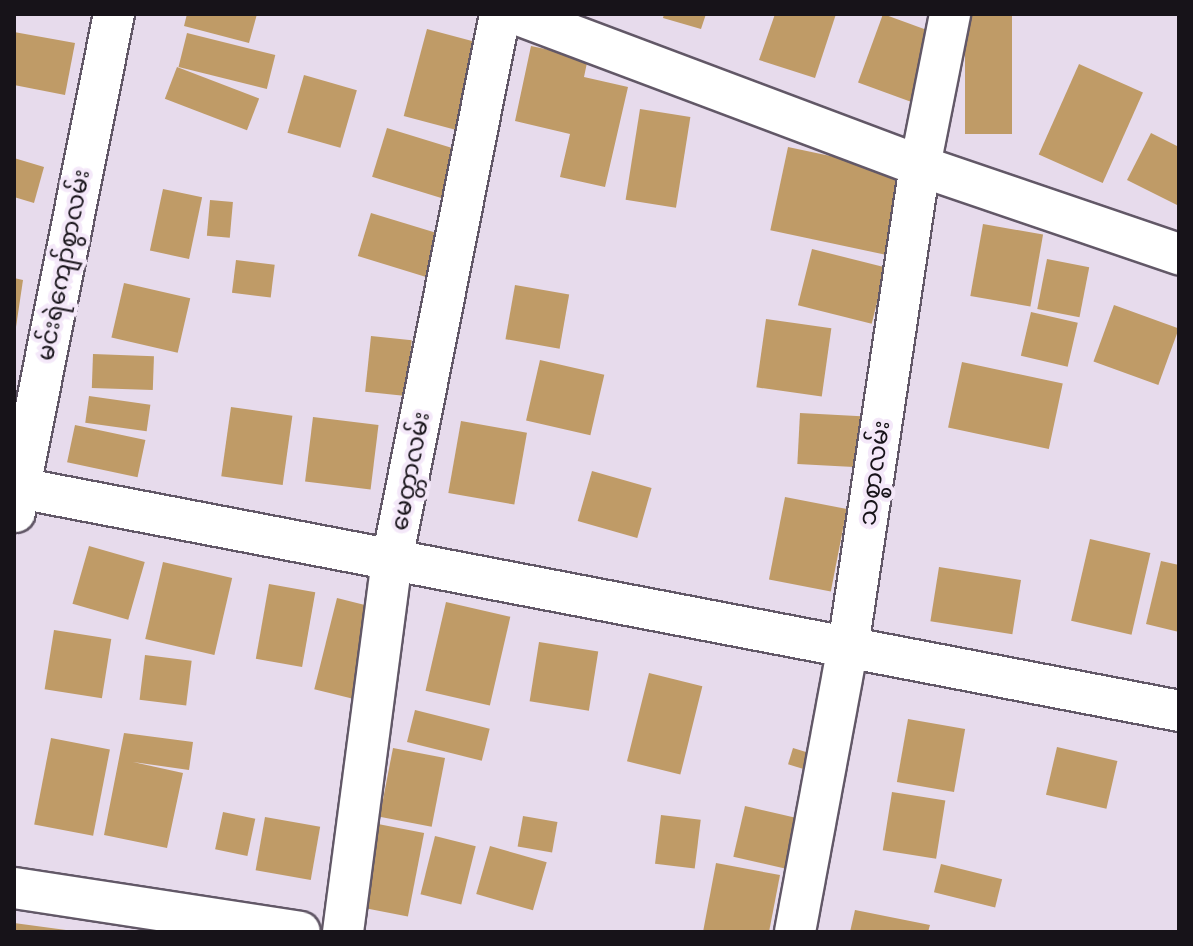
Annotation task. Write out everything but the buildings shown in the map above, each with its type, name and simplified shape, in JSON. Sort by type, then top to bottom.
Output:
[{"type":"street","name":"မင်းရဲကျော်စွာလမ်း","points":[[15,497],[114,14]]},
{"type":"street","name":"မေတ္တာလမ်း","points":[[343,932],[392,560],[500,14]]},
{"type":"street","points":[[516,14],[920,166],[1179,254]]},
{"type":"street","name":"သစ္စာလမ်း","points":[[795,932],[848,647],[920,166],[950,14]]},
{"type":"street","points":[[15,497],[392,560],[1179,711]]},
{"type":"street","points":[[14,888],[300,932]]}]
